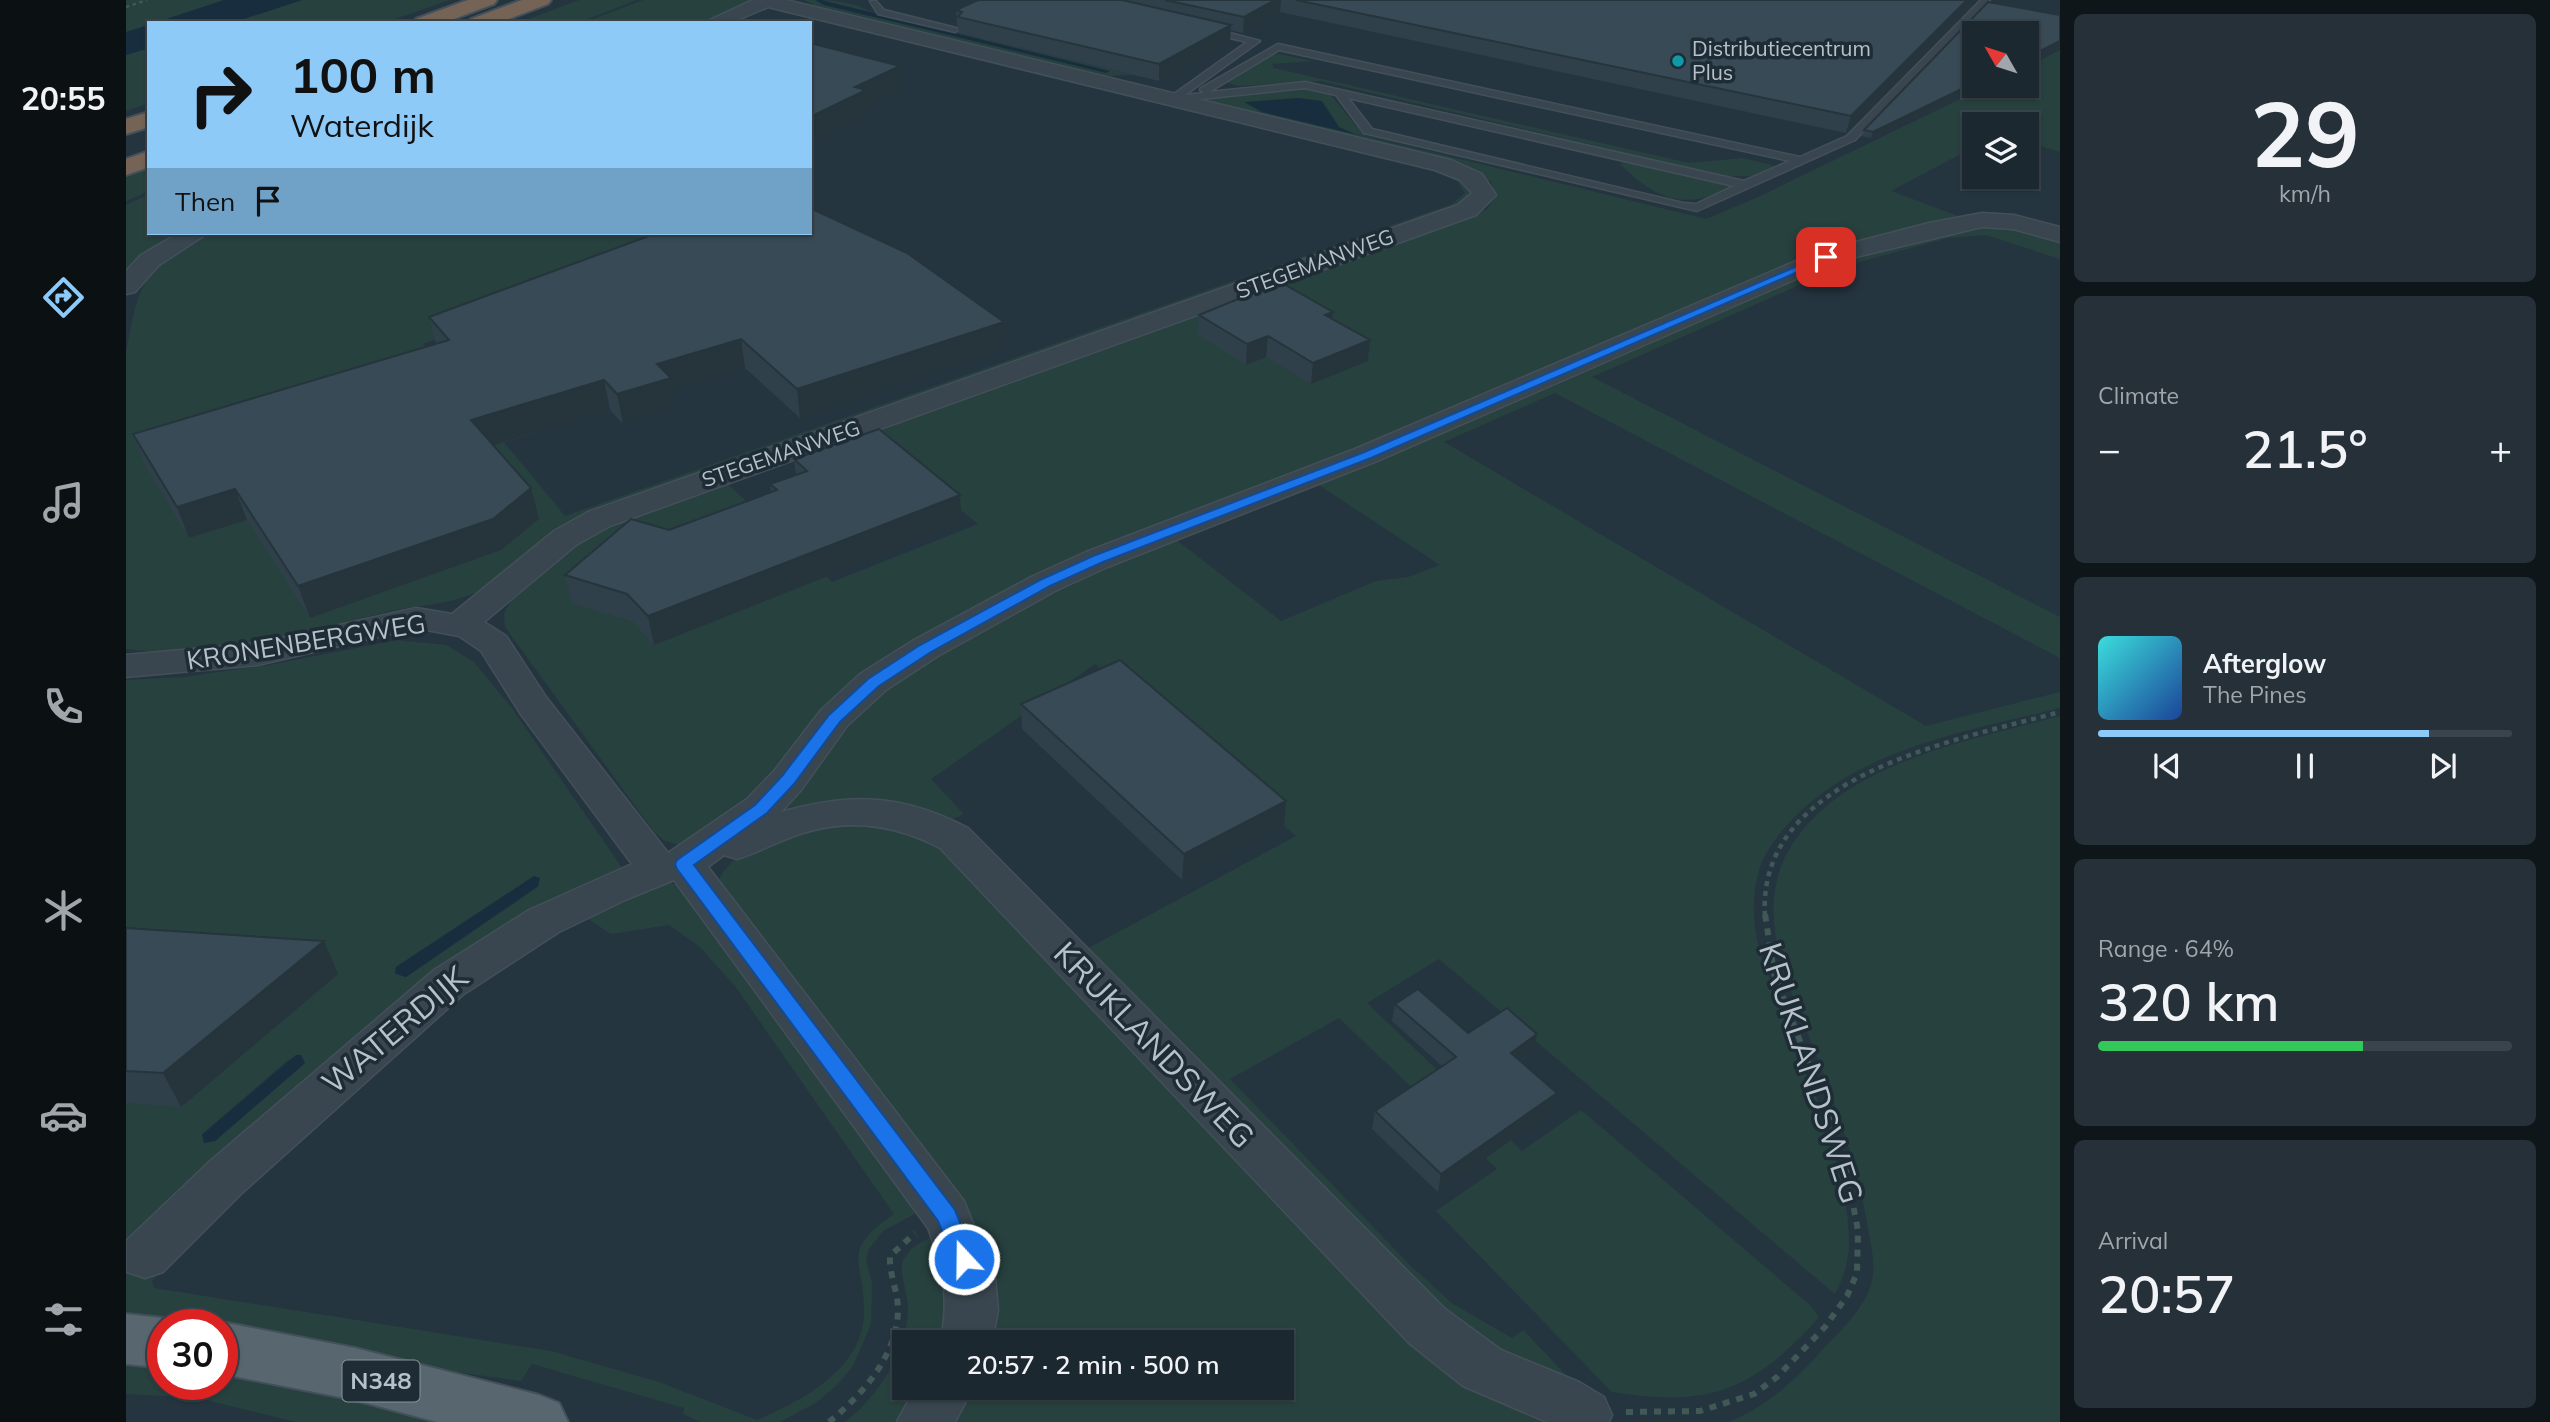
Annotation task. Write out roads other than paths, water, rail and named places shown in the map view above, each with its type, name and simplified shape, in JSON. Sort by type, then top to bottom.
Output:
[{"type":"highway","points":[[429,21],[487,0]]},
{"type":"highway","points":[[483,21],[541,0]]},
{"type":"highway","points":[[126,127],[147,120]]},
{"type":"highway","points":[[126,152],[147,145]]},
{"type":"highway","points":[[126,168],[147,159]]},
{"type":"main road","points":[[126,1339],[147,1341]]},
{"type":"main road","name":"N348","points":[[238,1351],[355,1374],[539,1422]]},
{"type":"street","points":[[718,21],[768,0]]},
{"type":"street","name":"STEGEMANWEG","points":[[461,624],[565,538],[599,519],[1467,211],[1484,195],[1479,183],[1454,169],[1185,97],[768,0]]},
{"type":"street","name":"WATERDIJK","points":[[145,1256],[234,1169],[449,982],[544,921],[671,867],[761,809],[788,780],[834,718],[873,682],[996,609],[1098,559],[1366,455],[1826,257],[1929,230],[1982,220],[2014,222],[2060,235]]},
{"type":"street","points":[[126,286],[150,260],[193,235]]},
{"type":"street","name":"KRONENBERGWEG","points":[[126,666],[258,654],[416,618],[461,624],[481,633],[494,644],[533,705],[671,867]]},
{"type":"street","name":"KRUKLANDSWEG","points":[[671,867],[697,863],[772,828],[827,812],[882,811],[922,820],[939,829],[973,856],[1369,1270],[1427,1326],[1482,1368],[1594,1416]]},
{"type":"street","points":[[671,867],[947,1216],[962,1253],[973,1301],[968,1330]]},
{"type":"street","points":[[924,1422],[938,1400]]},
{"type":"lane","points":[[1338,91],[1368,131],[1697,208],[1851,138],[1986,0]]},
{"type":"lane","points":[[873,3],[881,12],[955,29]]},
{"type":"lane","points":[[1189,26],[1801,160]]},
{"type":"lane","points":[[1185,97],[1255,41]]},
{"type":"lane","points":[[1185,97],[1279,47]]},
{"type":"lane","points":[[1185,97],[1305,85],[1745,185]]},
{"type":"water","points":[[224,0],[302,0],[238,21],[161,21]]},
{"type":"water","points":[[815,0],[1110,71],[1106,73],[824,5]]},
{"type":"water","points":[[147,26],[147,49],[126,55],[126,32]]},
{"type":"water","points":[[1299,98],[1322,101],[1339,127],[1355,134],[1677,211],[1262,112],[1244,102]]},
{"type":"water","points":[[534,876],[540,878],[538,886],[406,977],[395,973],[396,967]]},
{"type":"water","points":[[296,1055],[301,1055],[305,1063],[215,1141],[204,1143],[202,1135]]},
{"type":"place","name":"Distributiecentrum Plus","points":[[1678,61]]}]
